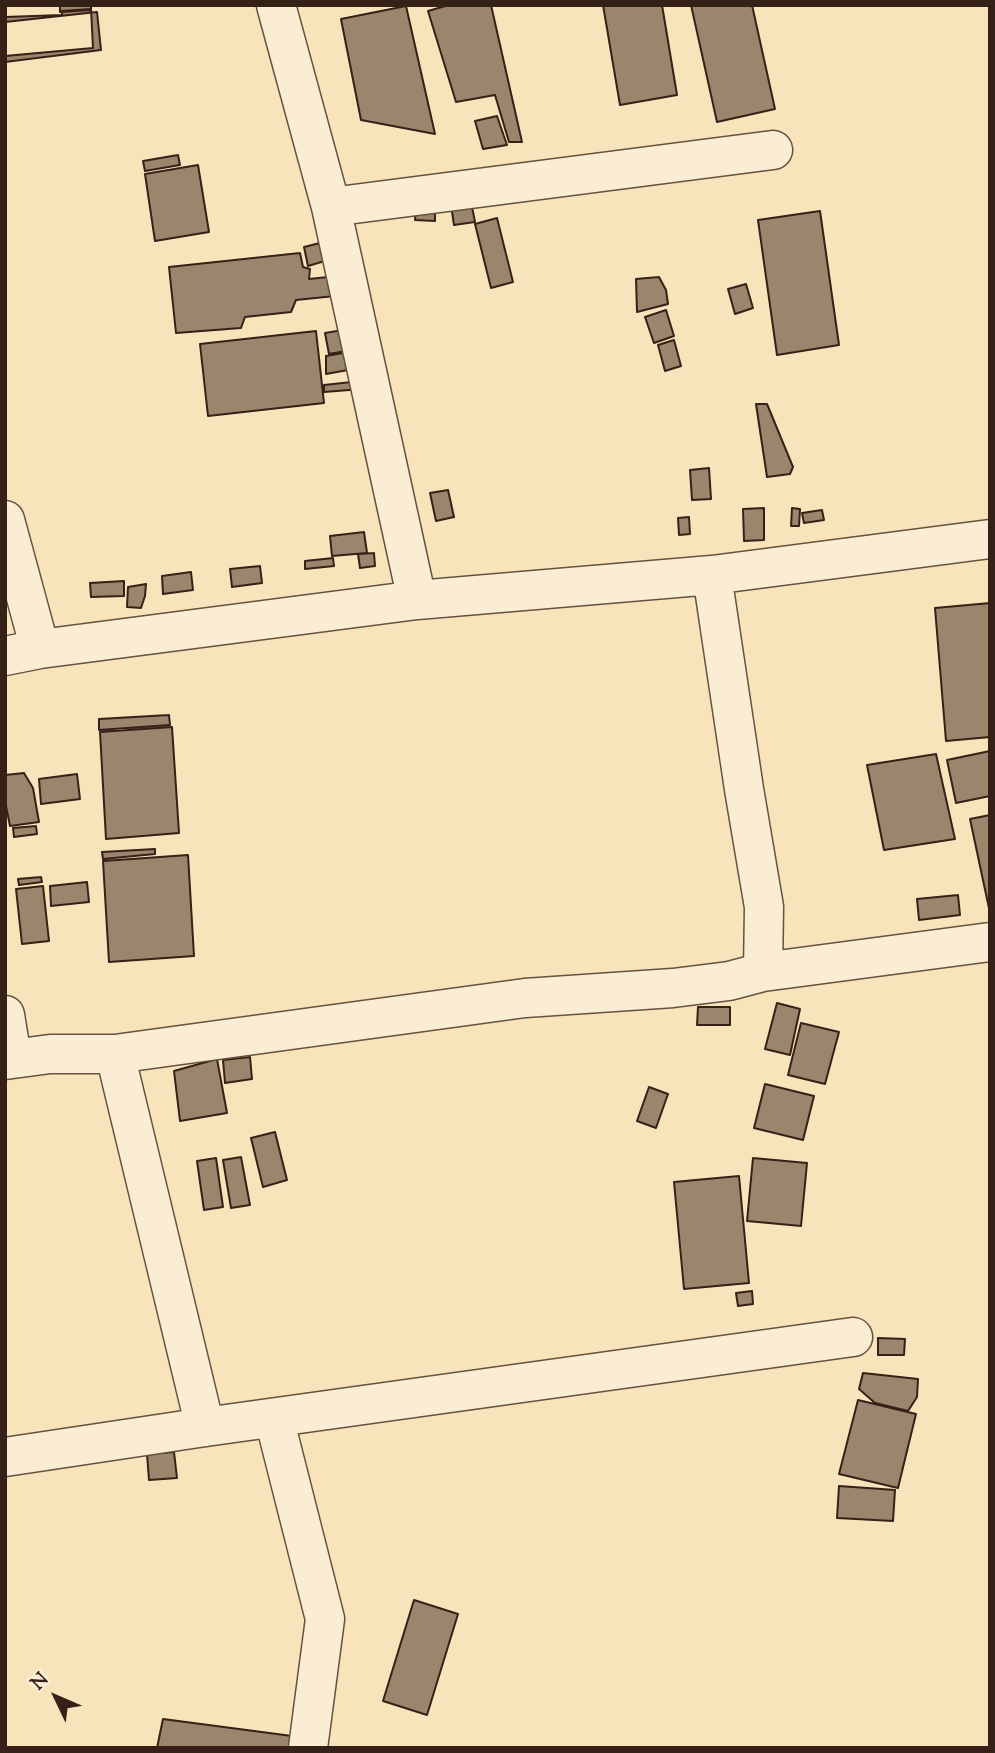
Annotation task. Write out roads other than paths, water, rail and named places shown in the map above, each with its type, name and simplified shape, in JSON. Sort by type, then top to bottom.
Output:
[{"type":"street","points":[[276,5],[331,207],[417,600]]},
{"type":"street","points":[[331,207],[773,150]]},
{"type":"street","points":[[5,520],[22,652],[417,600],[712,575],[990,539]]},
{"type":"street","points":[[712,575],[764,907],[763,972]]},
{"type":"street","points":[[5,1015],[9,1059],[50,1054],[115,1054],[525,998],[673,988],[729,981],[763,972],[990,942]]},
{"type":"street","points":[[115,1054],[205,1427]]},
{"type":"street","points":[[5,1457],[853,1338]]},
{"type":"street","points":[[274,1418],[325,1619],[308,1748]]}]
